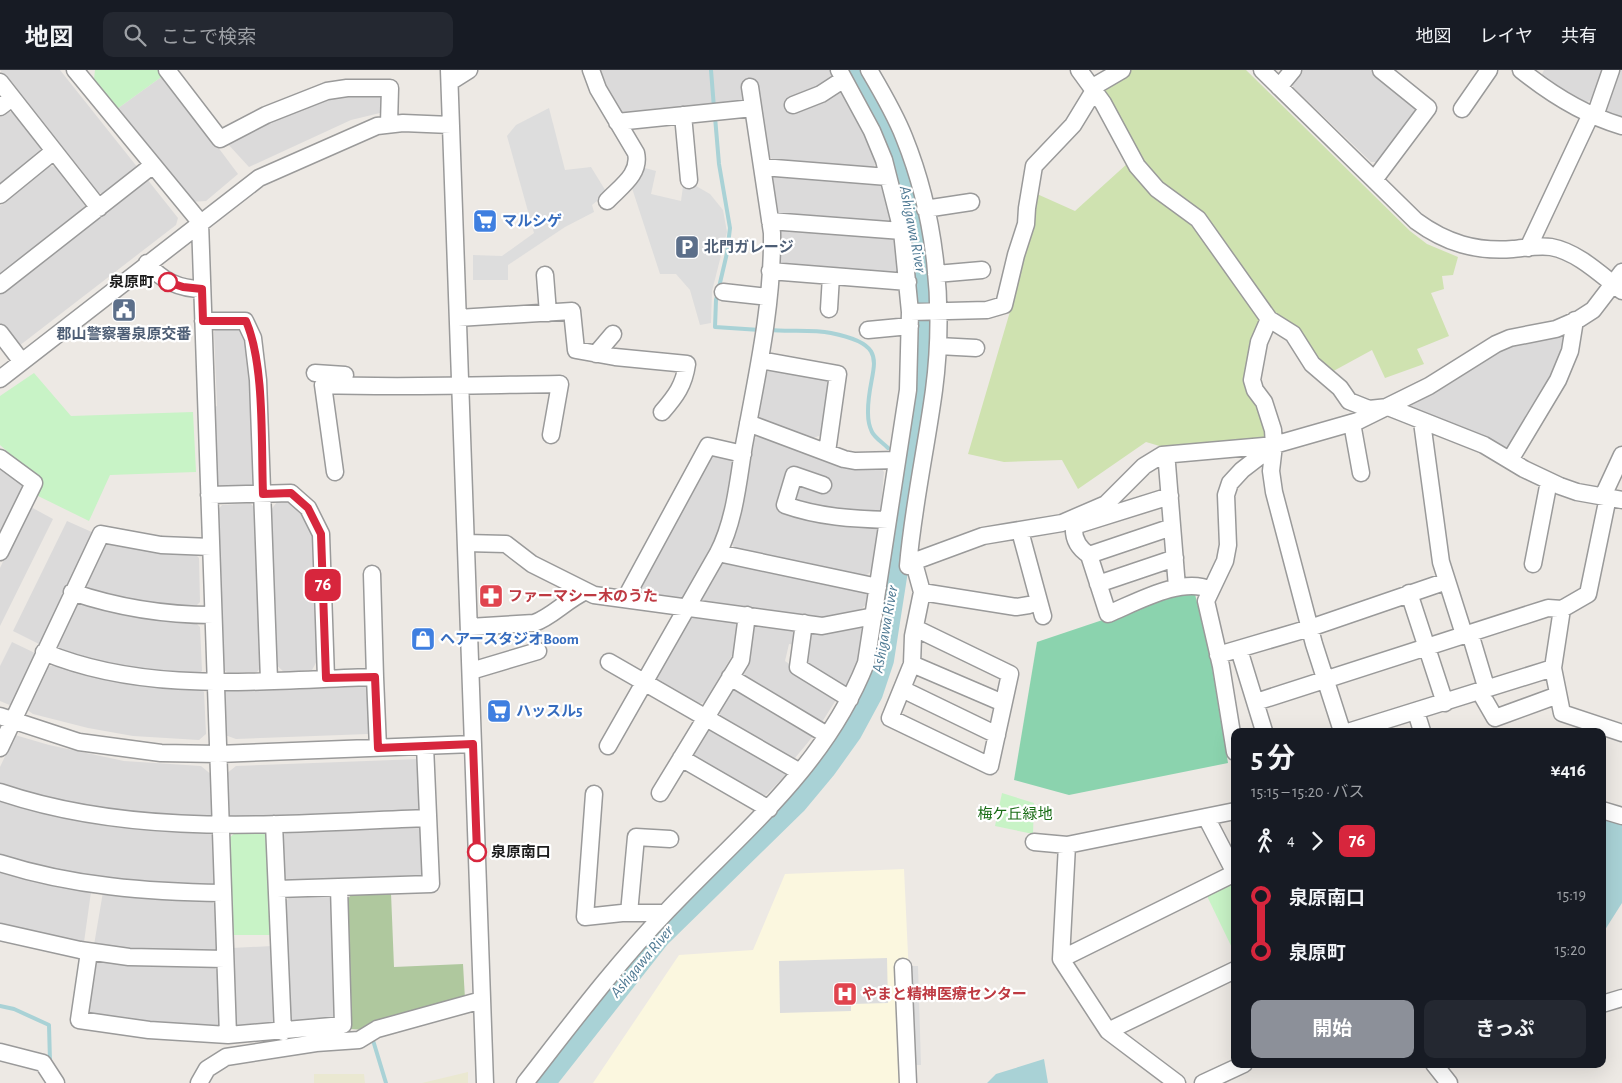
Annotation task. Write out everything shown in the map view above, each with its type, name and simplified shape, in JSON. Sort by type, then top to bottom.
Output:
[{"type":"street","points":[[167,70],[220,139],[308,97],[346,88],[390,88],[389,124]]},
{"type":"street","points":[[469,70],[449,76],[485,1083]]},
{"type":"street","points":[[591,70],[598,90],[636,153],[638,162],[633,175],[608,201]]},
{"type":"street","points":[[869,70],[905,138],[925,209],[936,274],[938,312],[938,346],[934,390],[914,507],[911,564],[922,592],[915,628],[912,664],[890,718],[990,766],[1010,674],[915,628]]},
{"type":"street","points":[[1079,70],[1094,89],[1137,166],[1157,189],[1198,219],[1269,319],[1293,334],[1312,364],[1340,388],[1349,401],[1369,409],[1388,408],[1484,445],[1524,469],[1549,481],[1577,492],[1611,498]]},
{"type":"street","points":[[868,330],[938,312],[986,310],[1004,305],[1016,255],[1026,224],[1026,208],[1034,166],[1073,125],[1087,104],[1094,89],[1122,70]]},
{"type":"street","points":[[882,563],[911,564],[983,536],[1062,523],[1106,504],[1144,466],[1162,455],[1274,445],[1352,424],[1388,408],[1496,344],[1510,338],[1556,329],[1575,320],[1593,310],[1619,282],[1579,258],[1551,247],[1494,250],[1453,243],[1430,231],[1416,221],[1262,70]]},
{"type":"street","points":[[1279,87],[1293,70]]},
{"type":"street","points":[[1374,180],[1428,108],[1381,70]]},
{"type":"street","points":[[1462,109],[1489,70]]},
{"type":"street","points":[[1522,70],[1551,93],[1593,115],[1622,126]]},
{"type":"street","points":[[1528,248],[1593,115],[1611,70]]},
{"type":"street","points":[[77,71],[200,222],[228,1035]]},
{"type":"street","points":[[525,1083],[635,945],[664,913],[769,809],[800,772],[828,735],[850,699],[866,663],[908,390],[910,319],[902,231],[876,139],[842,75],[821,94],[793,105]]},
{"type":"street","points":[[0,82],[6,102],[54,151],[98,208]]},
{"type":"street","points":[[608,746],[718,552],[730,520],[765,331],[772,251],[770,220],[750,87]]},
{"type":"street","points":[[617,122],[753,108]]},
{"type":"street","points":[[682,115],[689,180]]},
{"type":"street","points":[[0,379],[258,178],[361,132],[389,124],[451,125]]},
{"type":"street","points":[[0,195],[54,151]]},
{"type":"street","points":[[0,285],[153,165]]},
{"type":"street","points":[[762,167],[888,177]]},
{"type":"street","points":[[925,209],[971,202]]},
{"type":"street","points":[[770,220],[902,231]]},
{"type":"street","points":[[147,264],[164,280],[183,287],[202,289]]},
{"type":"street","points":[[936,274],[982,270]]},
{"type":"street","points":[[770,271],[908,282]]},
{"type":"street","points":[[545,275],[548,313]]},
{"type":"street","points":[[829,309],[831,276]]},
{"type":"street","points":[[723,292],[768,296]]},
{"type":"street","points":[[458,318],[572,312],[576,350],[687,364],[684,383],[677,395],[662,412]]},
{"type":"street","points":[[1269,319],[1259,342],[1252,380],[1255,390],[1264,402],[1273,430],[1274,445],[1270,471],[1274,492],[1310,628],[1341,728]]},
{"type":"street","points":[[1510,460],[1558,380],[1570,351],[1575,320]]},
{"type":"street","points":[[203,321],[246,321],[253,338],[258,380],[269,680]]},
{"type":"street","points":[[0,333],[22,362]]},
{"type":"street","points":[[596,354],[613,334]]},
{"type":"street","points":[[938,346],[976,348]]},
{"type":"street","points":[[760,360],[838,374],[827,452]]},
{"type":"street","points":[[315,373],[373,377],[382,387]]},
{"type":"street","points":[[335,472],[323,385],[382,387],[560,384],[551,435]]},
{"type":"street","points":[[1422,422],[1441,562],[1462,628],[1472,640],[1484,691],[1495,718],[1558,695]]},
{"type":"street","points":[[748,423],[855,462],[897,460]]},
{"type":"street","points":[[1352,424],[1361,472]]},
{"type":"street","points":[[1231,729],[1206,600],[1225,561],[1228,546],[1226,495],[1230,483],[1242,470],[1274,445]]},
{"type":"street","points":[[625,599],[708,446],[743,454]]},
{"type":"street","points":[[1162,455],[1167,464],[1177,587]]},
{"type":"street","points":[[1256,702],[1548,608],[1562,609],[1588,594],[1622,455]]},
{"type":"street","points":[[0,458],[34,483],[1,549]]},
{"type":"street","points":[[823,485],[794,474],[786,505],[800,510],[846,519],[888,520]]},
{"type":"street","points":[[1533,564],[1549,481]]},
{"type":"street","points":[[209,495],[291,493],[308,508],[321,534],[326,678]]},
{"type":"street","points":[[1170,496],[1074,526],[1073,534],[1079,549],[1089,555],[1108,614],[1177,587],[1202,586],[1211,590]]},
{"type":"street","points":[[1089,555],[1172,526]]},
{"type":"street","points":[[1020,531],[1043,616]]},
{"type":"street","points":[[0,748],[6,718],[44,652],[101,534],[161,545],[210,547]]},
{"type":"street","points":[[466,544],[506,544],[532,564],[594,596],[688,606],[822,626],[874,616]]},
{"type":"street","points":[[718,552],[878,587]]},
{"type":"street","points":[[1098,584],[1175,558]]},
{"type":"street","points":[[372,574],[378,748]]},
{"type":"street","points":[[1218,655],[1310,628],[1448,581]]},
{"type":"street","points":[[469,627],[542,621],[571,598],[586,591]]},
{"type":"street","points":[[72,592],[129,609],[159,613],[213,615]]},
{"type":"street","points":[[922,592],[1016,607],[1029,605]]},
{"type":"street","points":[[1409,593],[1445,703]]},
{"type":"street","points":[[1562,609],[1553,668],[1562,713],[1622,733]]},
{"type":"street","points":[[660,792],[741,660],[747,615]]},
{"type":"street","points":[[804,623],[798,667],[850,699]]},
{"type":"street","points":[[471,671],[538,651]]},
{"type":"street","points":[[44,652],[68,662],[110,673],[168,680],[215,681],[375,677]]},
{"type":"street","points":[[1241,656],[1263,728]]},
{"type":"street","points":[[609,662],[800,772]]},
{"type":"street","points":[[912,664],[1004,704]]},
{"type":"street","points":[[1361,728],[1553,668]]},
{"type":"street","points":[[730,677],[828,735]]},
{"type":"street","points":[[902,689],[997,735]]},
{"type":"street","points":[[1416,712],[1421,728]]},
{"type":"street","points":[[6,718],[79,742],[161,753],[218,754],[473,744]]},
{"type":"street","points":[[277,889],[431,884],[425,746]]},
{"type":"street","points":[[681,758],[769,809]]},
{"type":"street","points":[[0,792],[63,810],[100,817],[174,824],[274,824],[428,818]]},
{"type":"street","points":[[594,794],[585,917],[629,913],[664,913]]},
{"type":"street","points":[[1606,811],[1622,816]]},
{"type":"street","points":[[1034,842],[1067,845],[1231,812]]},
{"type":"street","points":[[1206,817],[1231,865]]},
{"type":"street","points":[[274,824],[283,1032]]},
{"type":"street","points":[[629,913],[636,838],[670,839]]},
{"type":"street","points":[[1067,845],[1061,959],[1108,1031],[1177,1083]]},
{"type":"street","points":[[0,863],[92,884],[148,891],[223,893]]},
{"type":"street","points":[[1061,959],[1231,875]]},
{"type":"street","points":[[88,952],[79,1020],[149,1030],[228,1035],[283,1032],[343,1025],[339,887]]},
{"type":"street","points":[[0,932],[88,952],[129,957],[225,959]]},
{"type":"street","points":[[903,967],[908,1083]]},
{"type":"street","points":[[1108,1031],[1231,972]]},
{"type":"street","points":[[1606,1003],[1622,998]]},
{"type":"street","points":[[199,1083],[207,1069],[226,1057],[316,1043],[359,1040],[377,1029],[482,1000]]},
{"type":"street","points":[[0,1052],[43,1063],[56,1083]]},
{"type":"street","points":[[1203,1083],[1235,1068]]},
{"type":"shaded area","points":[[0,70],[60,70],[138,168],[106,194],[95,192]]},
{"type":"shaded area","points":[[598,70],[833,70],[865,135],[876,163],[872,169],[774,161],[766,153],[746,99],[743,101],[625,115],[618,112]]},
{"type":"shaded area","points":[[1302,70],[1370,70],[1415,105],[1416,116],[1378,162],[1371,162],[1293,87],[1293,81]]},
{"type":"shaded area","points":[[1544,70],[1608,70],[1594,99],[1585,103],[1540,78]]},
{"type":"shaded area","points":[[1620,70],[1622,70],[1622,118],[1608,114],[1603,105]]},
{"type":"shaded area","points":[[164,75],[238,174],[206,201],[190,202],[117,109]]},
{"type":"shaded area","points":[[377,92],[383,99],[383,109],[380,113],[351,120],[249,167],[227,143],[333,93]]},
{"type":"shaded area","points":[[549,108],[565,170],[591,167],[607,193],[592,205],[594,212],[565,227],[508,265],[508,280],[473,280],[473,255],[502,256],[534,233],[507,136],[516,125]]},
{"type":"shaded area","points":[[7,112],[15,112],[42,146],[42,154],[0,188],[0,117]]},
{"type":"shaded area","points":[[49,166],[58,167],[86,202],[85,211],[0,278],[0,206]]},
{"type":"shaded area","name":"北門ガレージ","points":[[645,168],[656,171],[651,194],[681,201],[684,179],[710,194],[723,210],[727,232],[712,291],[711,323],[700,325],[690,290],[676,274],[660,274],[631,185]]},
{"type":"shaded area","points":[[775,174],[877,182],[882,187],[890,220],[887,224],[779,215],[776,198],[771,193],[769,179]]},
{"type":"shaded area","points":[[147,179],[178,218],[176,225],[19,346],[0,323],[0,295]]},
{"type":"shaded area","points":[[781,227],[890,235],[895,240],[900,274],[781,267],[776,261],[776,231]]},
{"type":"shaded area","points":[[217,327],[237,327],[244,332],[253,403],[257,484],[249,491],[222,492],[214,486],[213,408],[217,406],[214,332]]},
{"type":"shaded area","points":[[1557,335],[1567,336],[1560,364],[1509,450],[1402,407],[1494,352],[1514,343]]},
{"type":"shaded area","points":[[772,369],[827,378],[831,383],[821,435],[809,440],[761,420],[756,413],[764,374]]},
{"type":"shaded area","points":[[760,435],[837,464],[882,469],[884,472],[879,530],[872,570],[865,577],[737,551],[730,542],[750,441]]},
{"type":"shaded area","points":[[716,454],[730,456],[733,462],[716,547],[684,597],[677,600],[642,596],[638,589],[709,458]]},
{"type":"shaded area","points":[[0,464],[22,483],[23,489],[3,531],[0,532]]},
{"type":"shaded area","points":[[277,502],[290,502],[304,516],[314,539],[317,661],[312,670],[284,672],[274,663],[270,511]]},
{"type":"shaded area","points":[[250,503],[257,510],[261,667],[257,672],[228,673],[220,667],[215,513],[222,505]]},
{"type":"shaded area","points":[[29,506],[53,519],[0,626],[0,568]]},
{"type":"shaded area","points":[[67,521],[94,533],[42,643],[39,644],[13,631]]},
{"type":"shaded area","points":[[110,541],[195,554],[199,558],[200,602],[193,609],[149,606],[87,593],[83,586],[100,549]]},
{"type":"shaded area","points":[[727,562],[864,590],[869,594],[868,603],[860,610],[816,618],[703,603],[700,596],[717,567]]},
{"type":"shaded area","points":[[79,604],[149,619],[194,621],[200,627],[202,671],[197,675],[143,671],[61,653],[56,643],[72,609]]},
{"type":"shaded area","points":[[696,615],[735,620],[738,624],[735,650],[706,702],[697,704],[658,682],[656,675],[689,619]]},
{"type":"shaded area","points":[[756,622],[793,629],[800,637],[797,645],[789,644],[785,661],[835,696],[836,700],[822,722],[818,722],[739,677],[751,626]]},
{"type":"shaded area","points":[[861,623],[866,628],[857,664],[849,684],[844,689],[803,666],[808,636],[814,630]]},
{"type":"shaded area","points":[[12,642],[37,654],[12,706],[0,701],[0,666]]},
{"type":"shaded area","points":[[55,664],[199,687],[204,692],[206,734],[199,740],[133,736],[88,728],[33,714],[26,709],[44,669]]},
{"type":"shaded area","points":[[368,684],[370,732],[368,734],[236,739],[225,735],[221,694],[230,686]]},
{"type":"shaded area","points":[[734,685],[814,735],[795,758],[791,758],[721,718],[717,709]]},
{"type":"shaded area","points":[[713,729],[784,770],[786,775],[762,799],[690,755],[704,733]]},
{"type":"shaded area","points":[[15,735],[49,745],[124,761],[201,766],[213,776],[214,813],[205,820],[81,808],[0,785],[0,767]]},
{"type":"shaded area","points":[[419,759],[422,807],[417,812],[233,819],[227,814],[226,774],[236,766]]},
{"type":"shaded area","points":[[0,799],[59,817],[106,826],[145,830],[209,832],[214,837],[216,882],[209,888],[103,880],[29,865],[0,855]]},
{"type":"shaded area","points":[[415,825],[424,830],[425,873],[418,880],[291,883],[284,877],[282,836],[290,830]]},
{"type":"shaded area","points":[[0,869],[91,892],[84,942],[82,944],[0,924]]},
{"type":"shaded area","points":[[904,869],[914,1083],[593,1083],[679,955],[753,950],[785,874]]},
{"type":"shaded area","points":[[103,892],[211,901],[217,906],[219,947],[211,953],[152,952],[94,945]]},
{"type":"shaded area","points":[[327,894],[333,901],[337,1013],[331,1020],[296,1024],[289,1017],[285,902],[291,896]]},
{"type":"shaded area","points":[[272,946],[277,1020],[270,1027],[240,1030],[234,1024],[231,948]]},
{"type":"shaded area","points":[[887,958],[888,1003],[851,1004],[851,1011],[780,1013],[779,961]]},
{"type":"shaded area","points":[[101,960],[213,966],[219,972],[221,1025],[213,1030],[94,1017],[87,1009],[93,966]]},
{"type":"shaded area","points":[[907,966],[918,966],[921,1065],[910,1065]]},
{"type":"shaded area","points":[[468,1072],[468,1083],[422,1083]]},
{"type":"shaded area","points":[[314,1074],[364,1074],[365,1083],[314,1083]]},
{"type":"green space","points":[[95,70],[161,70],[164,75],[117,109],[94,79]]},
{"type":"green space","points":[[1129,70],[1246,70],[1410,231],[1427,244],[1458,257],[1453,275],[1442,276],[1444,289],[1431,293],[1449,336],[1417,349],[1424,364],[1385,378],[1372,350],[1328,374],[1145,169],[1100,87]]},
{"type":"green space","points":[[1128,163],[1191,220],[1263,318],[1250,351],[1245,380],[1255,400],[1266,439],[1163,447],[1146,442],[1078,489],[1062,460],[1004,462],[968,454],[1009,315],[1034,218],[1037,194],[1075,211]]},
{"type":"green space","points":[[34,373],[71,416],[193,412],[196,472],[110,475],[89,521],[34,494],[39,480],[0,445],[0,396]]},
{"type":"green space","points":[[1195,594],[1211,661],[1228,763],[1069,795],[1014,780],[1037,642],[1177,595]]},
{"type":"green space","name":"梅ケ丘緑地","points":[[1002,793],[1034,803],[1033,834],[995,826]]},
{"type":"green space","points":[[263,832],[269,837],[272,935],[231,935],[228,839],[235,833]]},
{"type":"green space","points":[[1229,883],[1231,884],[1231,946],[1206,894]]},
{"type":"green space","points":[[391,893],[394,967],[463,964],[465,999],[365,1030],[350,1029],[346,901],[352,894]]},
{"type":"water","points":[[1606,818],[1622,824],[1622,903],[1606,928]]},
{"type":"water","points":[[1044,1059],[1048,1083],[987,1083],[996,1074]]},
{"type":"waterway","points":[[711,70],[714,108]]},
{"type":"waterway","name":"Ashigawa River","points":[[543,1083],[658,937],[795,803],[825,767],[850,732],[871,693],[882,660],[909,487],[925,356],[925,289],[910,198],[893,140],[853,70]]},
{"type":"waterway","points":[[715,117],[719,164],[730,228],[727,253],[716,300],[715,327],[760,330]]},
{"type":"waterway","points":[[769,330],[831,333],[851,338],[864,345],[871,352],[874,361],[869,397],[869,425],[873,434],[888,448]]},
{"type":"waterway","points":[[0,1006],[14,1009],[49,1025],[50,1062]]},
{"type":"waterway","points":[[372,1037],[386,1083]]},
{"type":"bus line","name":"76","points":[[168,282],[191,289],[202,289],[203,321],[246,321],[253,338],[258,380],[263,494],[291,493],[308,508],[321,534],[326,678],[375,677],[378,748],[473,744],[477,852]]},
{"type":"place","name":"マルシゲ","points":[[485,221]]},
{"type":"place","name":"北門ガレージ","points":[[687,247]]},
{"type":"place","name":"泉原町","points":[[168,282]]},
{"type":"place","name":"郡山警察署泉原交番","points":[[124,310]]},
{"type":"place","name":"ファーマシー木のうた","points":[[491,596]]},
{"type":"place","name":"ヘアースタジオBoom","points":[[423,639]]},
{"type":"place","name":"ハッスル5","points":[[499,711]]},
{"type":"place","name":"泉原南口","points":[[477,852]]},
{"type":"place","name":"やまと精神医療センター","points":[[845,994]]}]
